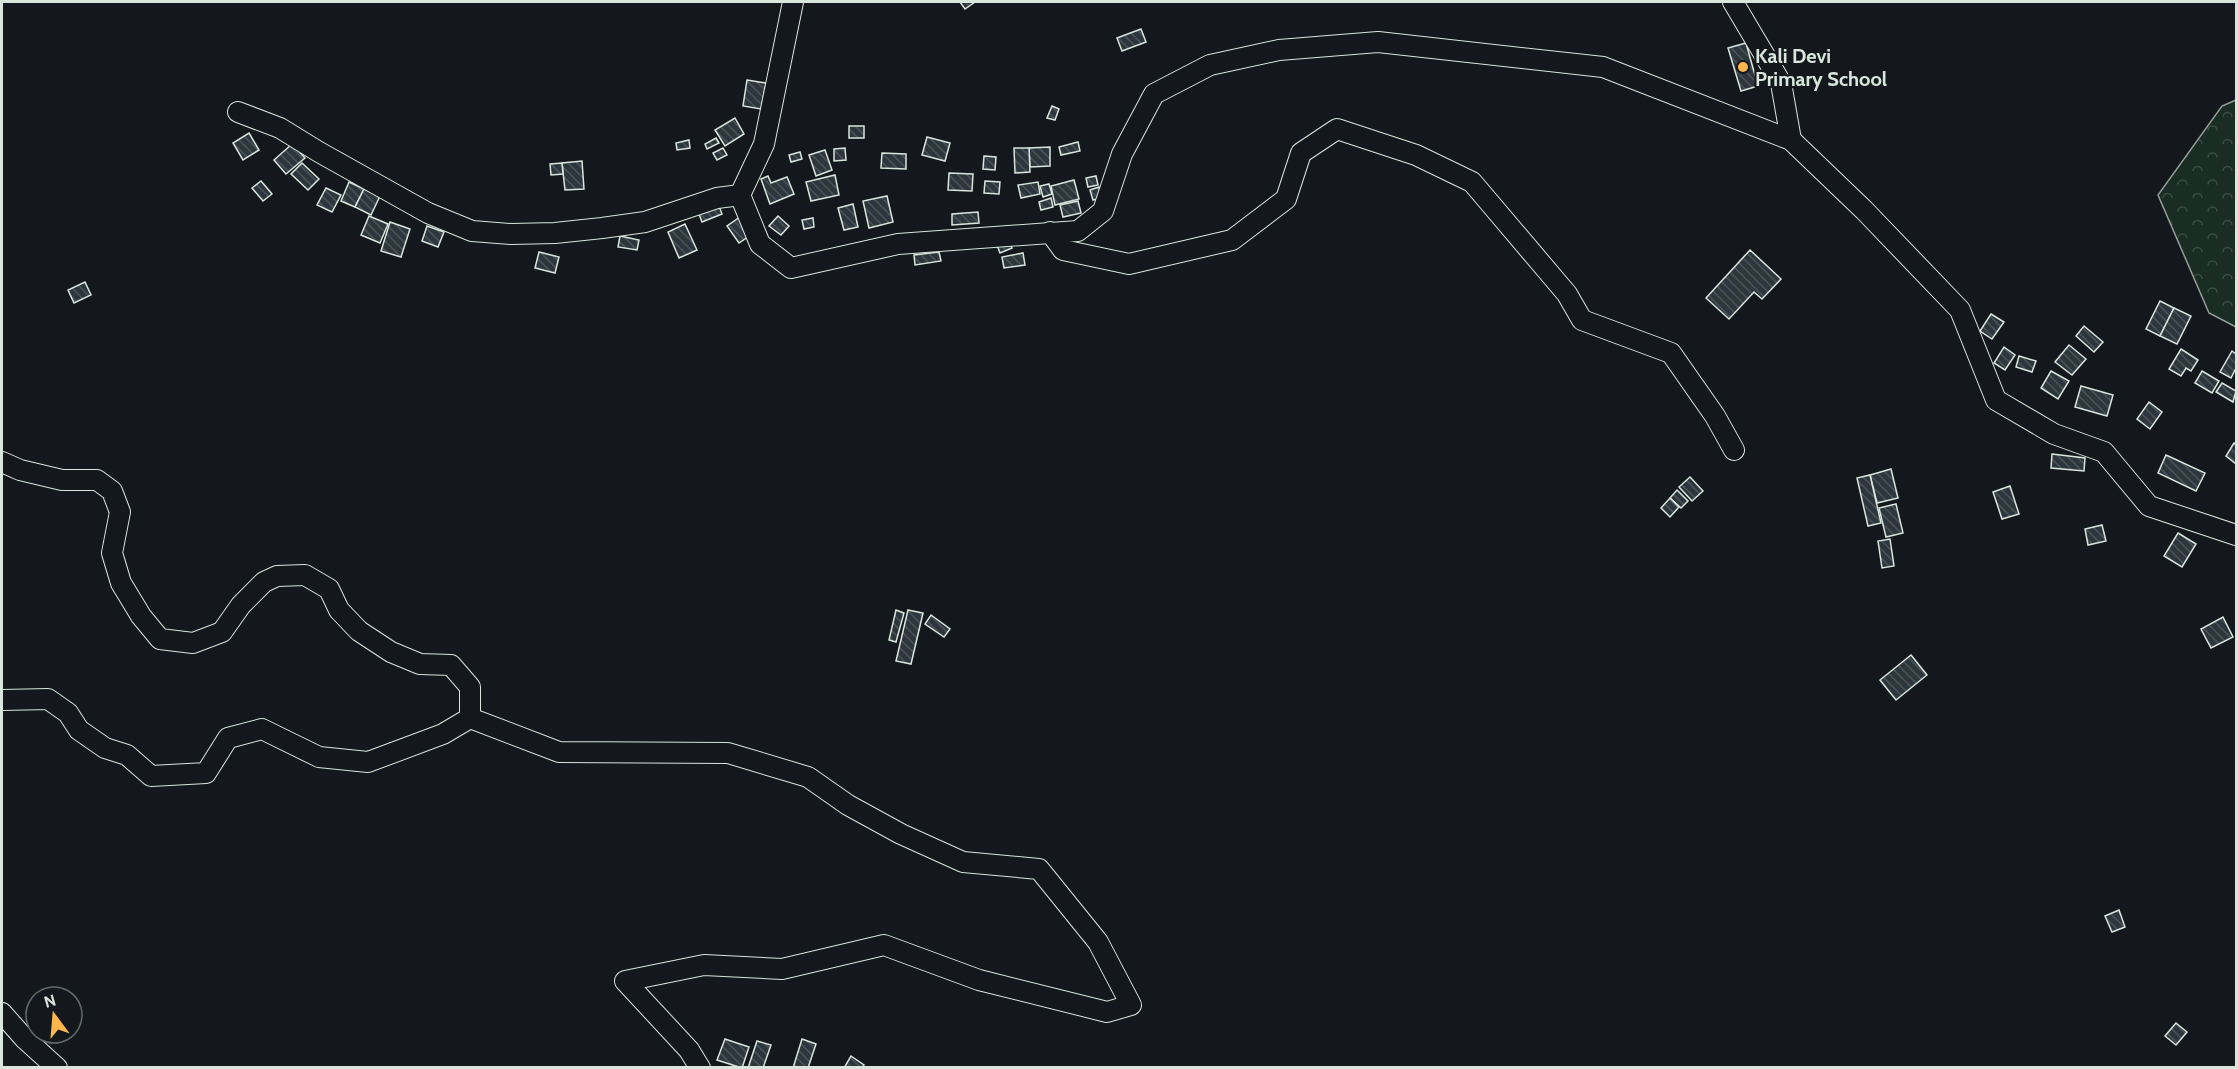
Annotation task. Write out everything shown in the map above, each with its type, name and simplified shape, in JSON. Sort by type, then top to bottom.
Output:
[{"type":"street","points":[[794,2],[764,144],[740,195],[760,244],[791,268],[898,244],[1078,231],[1103,211],[1122,154],[1154,94],[1210,64],[1279,50],[1378,42],[1603,67],[1791,140],[1864,210],[1960,310],[1996,400],[2054,434],[2104,452],[2149,506],[2236,535]]},
{"type":"street","points":[[1733,2],[1781,82],[1791,140]]},
{"type":"street","points":[[238,112],[280,128],[319,153],[428,213],[472,231],[511,234],[555,233],[602,228],[645,222],[717,198],[740,195]]},
{"type":"street","points":[[1050,232],[1063,250],[1129,264],[1232,240],[1286,199],[1301,153],[1337,129],[1416,155],[1472,182],[1568,294],[1582,320],[1671,352],[1715,417],[1734,450]]},
{"type":"street","points":[[2,462],[20,470],[62,480],[97,480],[112,491],[120,512],[112,553],[121,583],[141,616],[160,639],[193,643],[222,632],[242,605],[264,582],[277,576],[305,574],[329,589],[339,610],[359,631],[391,652],[420,664],[451,665],[470,687],[470,718]]},
{"type":"street","points":[[2,700],[48,699],[68,712],[79,730],[105,748],[127,755],[150,776],[206,773],[228,738],[262,729],[319,757],[368,762],[443,734],[470,718]]},
{"type":"street","points":[[470,718],[559,752],[728,753],[808,777],[848,805],[901,834],[963,862],[1039,869],[1098,942],[1131,1005],[1107,1012],[979,980],[884,945],[782,969],[704,964],[625,981],[689,1050],[700,1068]]},
{"type":"street","points":[[2,1013],[24,1038],[57,1068]]},
{"type":"green space","points":[[2236,100],[2236,327],[2209,313],[2158,195],[2222,106]]},
{"type":"building","points":[[960,2],[975,2],[965,9]]},
{"type":"building","points":[[1141,29],[1146,42],[1122,51],[1117,38]]},
{"type":"building","name":"Kali Devi Primary School","points":[[1746,43],[1758,86],[1741,91],[1728,48]]},
{"type":"building","points":[[747,80],[766,83],[761,109],[743,106]]},
{"type":"building","points":[[1052,106],[1059,109],[1055,120],[1047,118]]},
{"type":"building","points":[[735,118],[744,134],[725,146],[715,130]]},
{"type":"building","points":[[849,126],[864,126],[864,138],[849,138]]},
{"type":"building","points":[[249,133],[259,150],[243,160],[233,143]]},
{"type":"building","points":[[927,137],[950,143],[945,161],[922,155]]},
{"type":"building","points":[[716,138],[719,143],[707,149],[705,144]]},
{"type":"building","points":[[689,140],[690,148],[677,150],[676,143]]},
{"type":"building","points":[[1078,142],[1080,151],[1061,155],[1059,147]]},
{"type":"building","points":[[292,144],[305,158],[286,174],[274,160]]},
{"type":"building","points":[[1050,147],[1050,166],[1030,167],[1029,148]]},
{"type":"building","points":[[723,148],[727,155],[717,160],[713,153]]},
{"type":"building","points":[[845,148],[846,160],[834,161],[834,149]]},
{"type":"building","points":[[1014,148],[1029,148],[1030,172],[1015,173]]},
{"type":"building","points":[[825,150],[832,170],[816,176],[809,155]]},
{"type":"building","points":[[800,152],[802,159],[791,162],[789,155]]},
{"type":"building","points":[[882,153],[906,154],[906,169],[881,168]]},
{"type":"building","points":[[984,156],[996,157],[995,170],[983,169]]},
{"type":"building","points":[[582,161],[584,189],[565,190],[562,163]]},
{"type":"building","points":[[302,163],[319,179],[308,190],[291,174]]},
{"type":"building","points":[[562,163],[563,174],[551,175],[550,164]]},
{"type":"building","points":[[949,173],[973,174],[972,191],[948,190]]},
{"type":"building","points":[[835,175],[839,195],[811,201],[806,182]]},
{"type":"building","points":[[768,176],[771,183],[787,177],[794,194],[770,204],[761,179]]},
{"type":"building","points":[[1096,176],[1098,185],[1088,187],[1086,178]]},
{"type":"building","points":[[1074,180],[1079,199],[1055,205],[1051,186]]},
{"type":"building","points":[[261,181],[272,194],[263,201],[252,188]]},
{"type":"building","points":[[985,181],[1000,182],[999,194],[984,193]]},
{"type":"building","points":[[349,182],[364,189],[355,207],[341,201]]},
{"type":"building","points":[[1038,182],[1040,194],[1021,198],[1018,185]]},
{"type":"building","points":[[1049,184],[1052,194],[1043,197],[1040,186]]},
{"type":"building","points":[[1099,187],[1102,198],[1093,200],[1090,190]]},
{"type":"building","points":[[326,188],[341,195],[332,212],[317,205]]},
{"type":"building","points":[[364,189],[380,196],[371,215],[355,207]]},
{"type":"building","points":[[887,196],[893,222],[869,228],[863,201]]},
{"type":"building","points":[[1051,198],[1053,207],[1041,210],[1039,202]]},
{"type":"building","points":[[717,201],[722,214],[702,222],[697,209]]},
{"type":"building","points":[[1078,201],[1081,213],[1063,217],[1060,205]]},
{"type":"building","points":[[853,204],[858,227],[844,230],[838,208]]},
{"type":"building","points":[[978,212],[979,223],[952,225],[952,214]]},
{"type":"building","points":[[369,216],[388,224],[380,243],[361,235]]},
{"type":"building","points":[[778,216],[789,226],[781,235],[769,226]]},
{"type":"building","points":[[740,217],[752,234],[739,243],[727,226]]},
{"type":"building","points":[[813,218],[814,227],[804,229],[802,220]]},
{"type":"building","points":[[390,222],[410,229],[401,257],[381,251]]},
{"type":"building","points":[[685,224],[697,250],[679,258],[668,232]]},
{"type":"building","points":[[427,226],[444,232],[438,247],[422,241]]},
{"type":"building","points":[[620,236],[639,240],[637,250],[618,247]]},
{"type":"building","points":[[1009,240],[1012,248],[1000,253],[997,245]]},
{"type":"building","points":[[1750,250],[1781,279],[1762,299],[1754,292],[1729,319],[1706,298]]},
{"type":"building","points":[[539,252],[559,257],[555,273],[535,268]]},
{"type":"building","points":[[939,252],[941,261],[915,265],[914,255]]},
{"type":"building","points":[[1023,253],[1025,265],[1004,268],[1002,257]]},
{"type":"building","points":[[85,282],[91,295],[74,303],[68,290]]},
{"type":"building","points":[[2160,301],[2174,308],[2160,336],[2146,329]]},
{"type":"building","points":[[2174,308],[2191,316],[2177,344],[2160,336]]},
{"type":"building","points":[[1991,314],[2004,322],[1992,339],[1980,331]]},
{"type":"building","points":[[2084,326],[2103,342],[2094,352],[2076,336]]},
{"type":"building","points":[[2069,345],[2086,359],[2072,375],[2055,362]]},
{"type":"building","points":[[2004,347],[2015,355],[2005,370],[1994,363]]},
{"type":"building","points":[[2181,349],[2198,360],[2191,371],[2186,368],[2181,376],[2169,369]]},
{"type":"building","points":[[2232,351],[2236,354],[2236,368],[2231,378],[2220,372]]},
{"type":"building","points":[[2019,356],[2036,361],[2032,372],[2016,367]]},
{"type":"building","points":[[2051,371],[2069,381],[2058,399],[2041,388]]},
{"type":"building","points":[[2202,371],[2219,381],[2212,393],[2195,383]]},
{"type":"building","points":[[2222,383],[2236,391],[2233,402],[2216,392]]},
{"type":"building","points":[[2081,386],[2113,395],[2107,416],[2075,407]]},
{"type":"building","points":[[2149,402],[2162,412],[2150,429],[2137,419]]},
{"type":"building","points":[[2234,443],[2236,445],[2236,464],[2226,456]]},
{"type":"building","points":[[2052,454],[2085,458],[2084,471],[2051,468]]},
{"type":"building","points":[[2166,455],[2205,473],[2196,491],[2158,473]]},
{"type":"building","points":[[1891,469],[1898,498],[1877,503],[1870,475]]},
{"type":"building","points":[[1870,475],[1881,523],[1868,526],[1857,478]]},
{"type":"building","points":[[1690,477],[1703,491],[1692,501],[1679,487]]},
{"type":"building","points":[[2010,486],[2019,514],[2002,519],[1993,492]]},
{"type":"building","points":[[1677,490],[1688,501],[1681,508],[1670,498]]},
{"type":"building","points":[[1670,498],[1679,507],[1670,517],[1661,508]]},
{"type":"building","points":[[1896,504],[1903,533],[1886,537],[1879,508]]},
{"type":"building","points":[[2102,525],[2106,541],[2088,545],[2085,529]]},
{"type":"building","points":[[2178,533],[2196,544],[2182,567],[2164,556]]},
{"type":"building","points":[[1890,539],[1894,566],[1882,568],[1878,541]]},
{"type":"building","points":[[896,610],[904,613],[896,642],[889,640]]},
{"type":"building","points":[[908,610],[923,613],[911,664],[896,661]]},
{"type":"building","points":[[931,615],[950,629],[944,637],[925,624]]},
{"type":"building","points":[[2223,617],[2233,637],[2211,648],[2201,629]]},
{"type":"building","points":[[1911,655],[1927,675],[1896,700],[1880,680]]},
{"type":"building","points":[[2119,910],[2125,927],[2112,932],[2105,916]]},
{"type":"building","points":[[2176,1023],[2187,1032],[2176,1045],[2165,1036]]},
{"type":"building","points":[[725,1039],[749,1047],[742,1068],[717,1060]]},
{"type":"building","points":[[802,1039],[816,1044],[808,1068],[793,1068]]},
{"type":"building","points":[[757,1041],[771,1045],[763,1068],[748,1068]]},
{"type":"building","points":[[851,1056],[864,1065],[862,1068],[844,1068]]},
{"type":"place","name":"Kali Devi Primary School","points":[[1743,67]]}]
